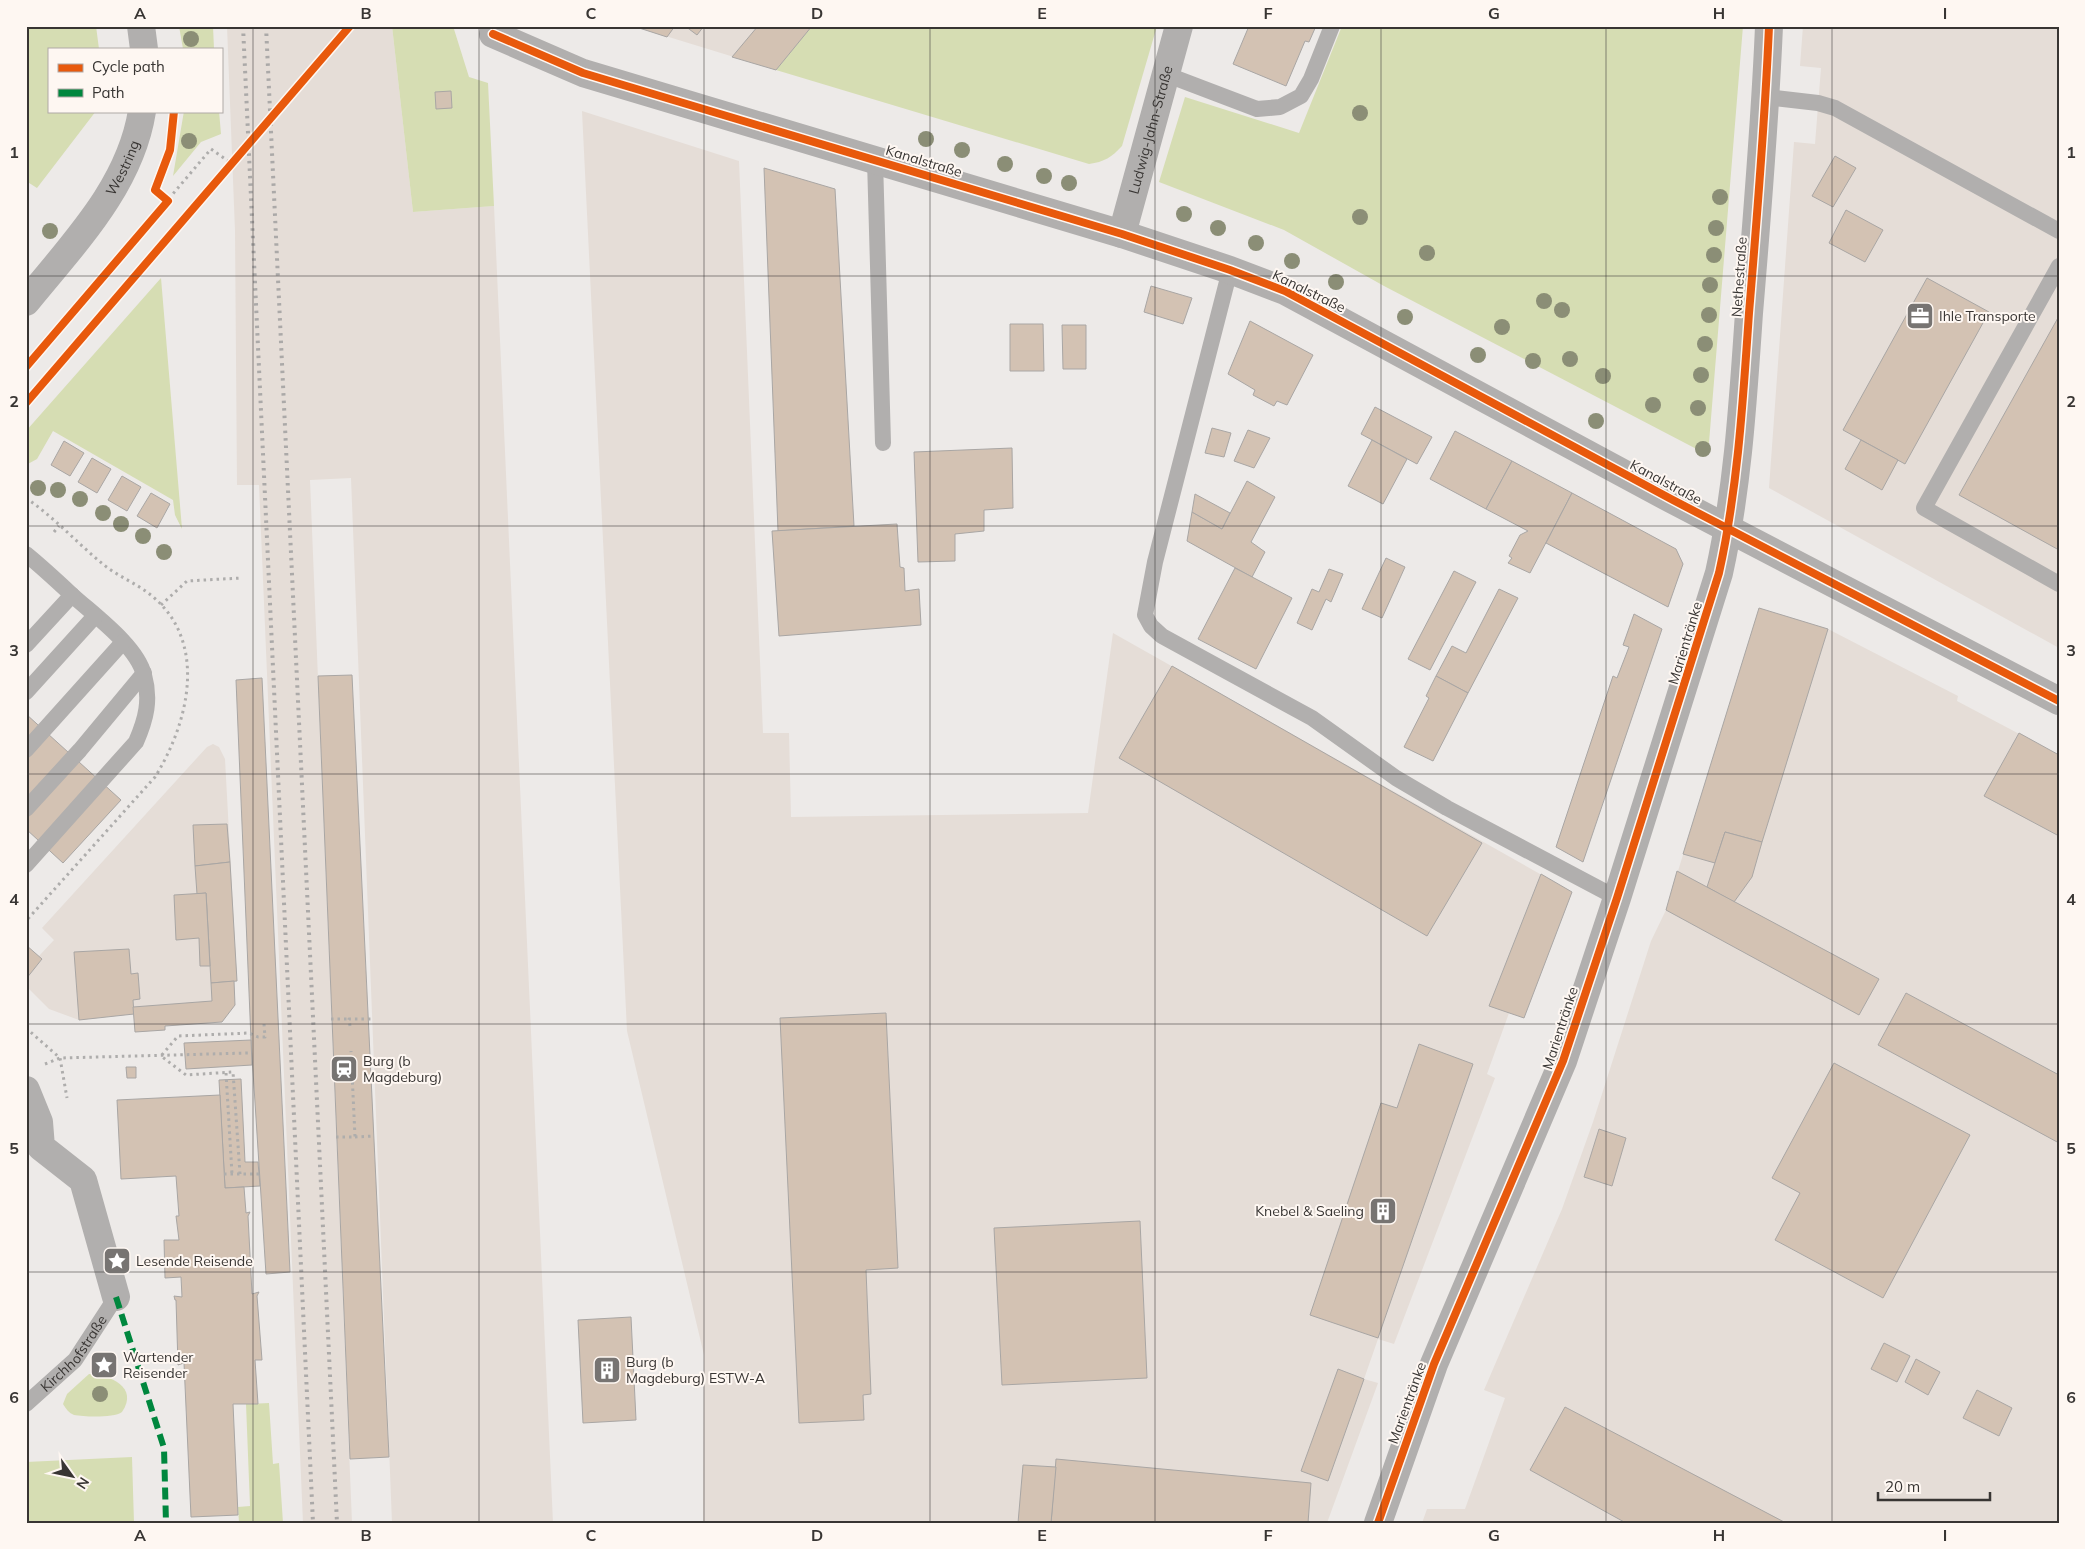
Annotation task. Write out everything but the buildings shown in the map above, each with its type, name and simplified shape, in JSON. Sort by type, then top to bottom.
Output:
[{"type":"street","points":[[141,26],[144,48]]},
{"type":"street","name":"Ludwig-Jahn-Straße","points":[[1122,234],[1179,26]]},
{"type":"street","name":"Nethestraße","points":[[1729,529],[1738,454],[1766,97],[1769,26]]},
{"type":"street","name":"Kanalstraße","points":[[493,34],[583,73],[1122,234],[1230,270],[1285,291],[1729,529],[2059,701]]},
{"type":"street","name":"Westring","points":[[26,302],[93,218],[124,168],[132,149],[142,112]]},
{"type":"street","name":"Marientränke","points":[[1378,1523],[1434,1364],[1563,1061],[1710,606],[1729,529]]},
{"type":"street","points":[[26,1090],[40,1122],[41,1148],[83,1180],[116,1297]]},
{"type":"lane","points":[[1165,74],[1257,109],[1280,107],[1301,96],[1311,79],[1332,26]]},
{"type":"lane","points":[[1766,97],[1835,108],[2059,232]]},
{"type":"lane","points":[[875,160],[883,443]]},
{"type":"lane","points":[[2059,266],[1924,508],[2059,584]]},
{"type":"lane","points":[[1230,270],[1155,562],[1145,615],[1162,636],[1312,718],[1396,778],[1447,808],[1617,898]]},
{"type":"lane","points":[[26,554],[95,616],[135,657],[144,674],[147,700],[145,720],[136,742],[26,865]]},
{"type":"lane","points":[[26,646],[72,595]]},
{"type":"lane","points":[[26,692],[95,616]]},
{"type":"lane","points":[[26,750],[122,642]]},
{"type":"lane","points":[[26,809],[80,750],[144,674]]},
{"type":"lane","name":"Kirchhofstraße","points":[[26,1404],[76,1360],[116,1297]]},
{"type":"path","points":[[26,368],[211,149],[231,164]]},
{"type":"path","points":[[161,195],[168,201]]},
{"type":"path","points":[[54,532],[59,526]]},
{"type":"path","points":[[161,605],[187,581],[241,578]]},
{"type":"path","points":[[332,1018],[372,1019]]},
{"type":"path","points":[[349,1019],[350,1026]]},
{"type":"path","points":[[161,1056],[178,1036],[249,1033],[258,1037],[265,1037],[264,1024]]},
{"type":"path","points":[[351,1051],[355,1137]]},
{"type":"path","points":[[43,1064],[60,1058],[248,1053]]},
{"type":"path","points":[[161,1056],[186,1074],[233,1072],[240,1174]]},
{"type":"path","points":[[226,1073],[232,1174]]},
{"type":"path","points":[[336,1138],[374,1136]]},
{"type":"path","points":[[224,1174],[259,1174]]},
{"type":"shaded area","points":[[227,26],[392,26],[413,212],[494,206],[553,1523],[392,1523],[351,478],[310,480],[352,1523],[303,1523],[259,485],[237,485],[235,231]]},
{"type":"shaded area","points":[[633,26],[812,26],[776,70]]},
{"type":"shaded area","name":"Ihle Transporte","points":[[1803,26],[2059,26],[2059,648],[1769,488],[1794,142],[1815,144],[1821,68],[1800,66]]},
{"type":"shaded area","points":[[582,111],[739,161],[763,733],[789,733],[791,817],[1088,813],[1113,633],[1572,892],[1524,1018],[1509,1013],[1487,1074],[1495,1078],[1394,1344],[1378,1339],[1364,1379],[1378,1383],[1327,1523],[703,1523],[704,1355],[627,1031]]},
{"type":"shaded area","points":[[1759,608],[1828,629],[1958,696],[1957,701],[2059,755],[2059,1523],[1422,1523],[1427,1509],[1465,1509],[1505,1398],[1484,1390],[1562,1209],[1593,1122],[1651,941],[1666,910]]},
{"type":"shaded area","points":[[213,744],[219,747],[225,759],[237,981],[234,981],[235,1005],[165,1026],[165,1030],[135,1032],[134,1014],[79,1020],[49,1009],[26,986],[28,976],[42,960],[39,956],[54,940],[42,928],[207,747]]},
{"type":"green space","points":[[26,26],[96,26],[99,48],[48,48],[48,112],[95,112],[37,188],[26,181]]},
{"type":"green space","points":[[179,26],[213,26],[214,48],[183,48]]},
{"type":"green space","points":[[392,26],[453,26],[469,77],[488,83],[494,206],[413,212]]},
{"type":"green space","points":[[812,26],[1157,26],[1122,146],[1107,158],[1089,164],[776,70]]},
{"type":"green space","points":[[1342,26],[1743,26],[1708,455],[1384,286],[1284,230],[1159,182],[1185,97],[1299,133]]},
{"type":"green space","points":[[184,112],[219,112],[221,134],[201,142],[173,176]]},
{"type":"green space","points":[[161,278],[182,529],[175,515],[173,500],[53,431],[37,459],[26,465],[26,431]]},
{"type":"green space","points":[[89,1374],[113,1380],[125,1389],[127,1396],[122,1412],[92,1417],[74,1415],[68,1411],[63,1404],[67,1394]]},
{"type":"green space","points":[[269,1403],[273,1464],[279,1463],[283,1523],[239,1523],[238,1507],[250,1506],[246,1404]]},
{"type":"green space","points":[[132,1457],[134,1523],[26,1523],[26,1462]]},
{"type":"railway","points":[[243,26],[313,1523]]},
{"type":"railway","points":[[266,26],[337,1523]]},
{"type":"marked path","points":[[116,1297],[164,1448],[166,1523]]},
{"type":"cycle path","points":[[26,403],[350,26]]},
{"type":"cycle path","points":[[1378,1523],[1434,1364],[1563,1061],[1617,898],[1719,573],[1731,508],[1742,411],[1769,26]]},
{"type":"cycle path","points":[[493,34],[583,73],[1122,234],[1230,270],[1285,291],[1671,499],[2059,701]]},
{"type":"cycle path","points":[[26,367],[168,201],[155,190],[170,150],[174,112]]},
{"type":"place","name":"Ihle Transporte","points":[[1920,316]]},
{"type":"place","name":"Burg (b Magdeburg)","points":[[344,1069]]},
{"type":"place","name":"Knebel & Saeling","points":[[1383,1211]]},
{"type":"place","name":"Lesende Reisende","points":[[117,1261]]},
{"type":"place","name":"Wartender Reisender","points":[[104,1365]]},
{"type":"place","name":"Burg (b Magdeburg) ESTW-A","points":[[607,1370]]}]
